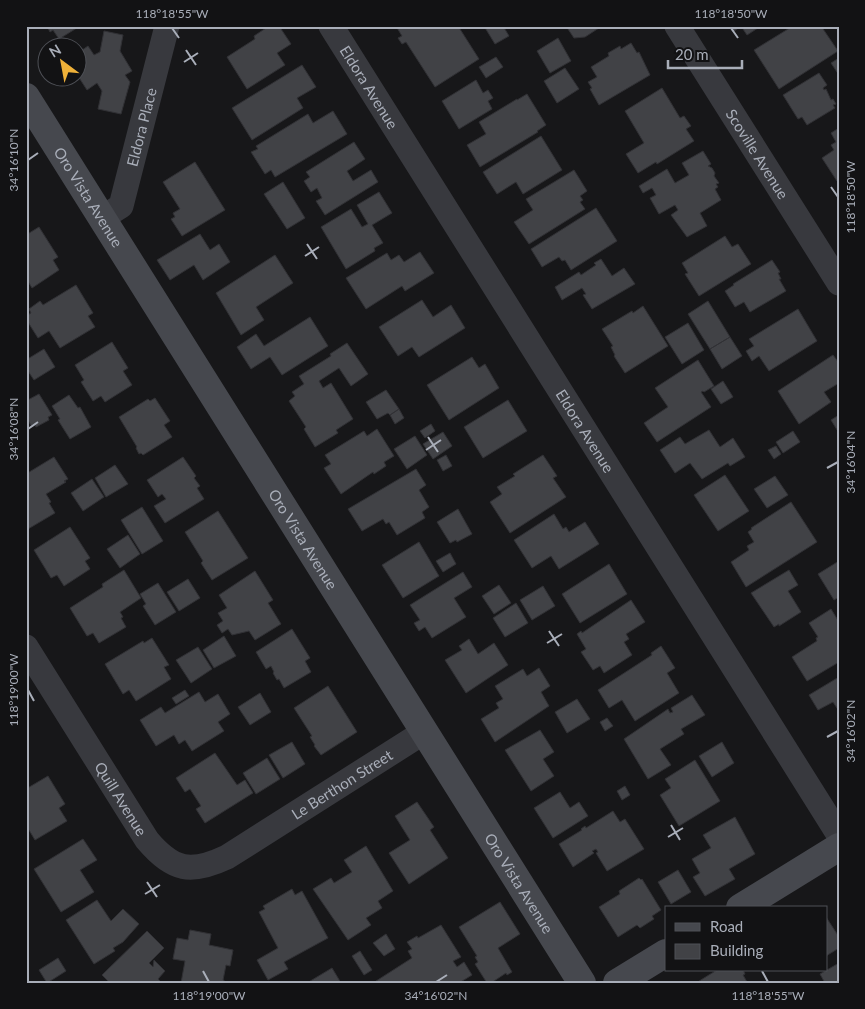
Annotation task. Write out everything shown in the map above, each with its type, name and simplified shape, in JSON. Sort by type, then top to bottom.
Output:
[{"type":"street","name":"Eldora Place","points":[[102,218],[122,206],[166,26]]},
{"type":"street","name":"Eldora Avenue","points":[[331,26],[839,834]]},
{"type":"street","name":"Scoville Avenue","points":[[677,26],[839,282]]},
{"type":"street","name":"Oro Vista Avenue","points":[[26,97],[582,983]]},
{"type":"street","name":"Quill Avenue","points":[[26,647],[147,840],[156,851],[176,865],[186,867],[207,866],[227,857],[259,837]]},
{"type":"street","name":"Le Berthon Street","points":[[259,837],[424,732]]},
{"type":"street","points":[[743,906],[839,847]]},
{"type":"street","points":[[617,983],[665,954]]},
{"type":"building","points":[[47,26],[80,26],[61,38],[58,38],[53,30],[50,32]]},
{"type":"building","points":[[269,26],[279,26],[291,44],[277,53],[285,65],[247,89],[227,57],[255,39],[254,36]]},
{"type":"building","points":[[396,26],[458,26],[479,59],[435,87],[406,42],[402,44],[398,38],[402,36]]},
{"type":"building","points":[[484,26],[503,26],[509,36],[495,44]]},
{"type":"building","points":[[566,26],[602,26],[585,37],[574,38]]},
{"type":"building","points":[[729,26],[741,26],[733,32]]},
{"type":"building","points":[[741,26],[761,26],[747,35]]},
{"type":"building","points":[[793,26],[821,26],[838,51],[779,89],[754,50]]},
{"type":"building","points":[[104,31],[123,35],[120,51],[132,71],[125,75],[130,82],[121,114],[98,109],[102,91],[97,83],[87,90],[86,88],[88,88],[88,46],[94,55],[100,52]]},
{"type":"building","points":[[558,38],[571,61],[550,73],[537,51]]},
{"type":"building","points":[[631,43],[637,53],[639,52],[650,75],[599,105],[588,82],[597,77],[591,67],[609,56],[608,53],[620,46],[621,49]]},
{"type":"building","points":[[496,57],[503,67],[486,78],[479,67]]},
{"type":"building","points":[[839,58],[839,75],[831,63]]},
{"type":"building","points":[[302,65],[316,87],[297,98],[303,108],[252,140],[232,108]]},
{"type":"building","points":[[565,68],[579,89],[557,103],[544,81]]},
{"type":"building","points":[[819,73],[827,85],[823,88],[824,90],[826,89],[831,100],[833,99],[836,104],[833,105],[835,108],[807,125],[802,117],[798,119],[783,95]]},
{"type":"building","points":[[476,80],[483,93],[488,90],[493,98],[488,101],[492,109],[459,129],[442,101]]},
{"type":"building","points":[[662,88],[680,118],[684,116],[691,126],[686,129],[694,141],[657,164],[656,162],[638,173],[626,154],[644,143],[625,111]]},
{"type":"building","points":[[527,94],[546,125],[538,132],[480,167],[467,145],[486,134],[479,122]]},
{"type":"building","points":[[333,111],[347,134],[275,177],[271,170],[265,174],[251,152],[258,149],[256,146],[308,114],[313,123]]},
{"type":"building","points":[[839,128],[839,180],[837,181],[822,158],[834,150],[831,145],[836,142],[831,133]]},
{"type":"building","points":[[541,136],[562,170],[523,194],[516,182],[497,194],[483,172]]},
{"type":"building","points":[[354,142],[365,159],[347,171],[353,181],[371,170],[378,182],[325,215],[316,201],[322,198],[317,188],[311,192],[304,181],[310,177],[306,172]]},
{"type":"building","points":[[703,151],[711,164],[708,166],[712,168],[715,173],[714,176],[719,183],[716,184],[718,187],[715,189],[721,200],[700,213],[707,226],[687,237],[671,215],[678,210],[675,205],[659,214],[650,198],[656,195],[652,188],[643,193],[639,186],[667,169],[675,183],[689,175],[682,163]]},
{"type":"building","points":[[195,162],[225,210],[182,236],[171,219],[175,217],[173,213],[180,209],[163,182]]},
{"type":"building","points":[[574,170],[587,191],[580,196],[583,200],[580,202],[585,209],[529,244],[514,222],[533,210],[526,199]]},
{"type":"building","points":[[283,182],[305,218],[287,229],[264,194]]},
{"type":"building","points":[[379,192],[392,213],[372,225],[383,243],[374,248],[375,251],[346,269],[321,227],[351,209],[362,227],[368,224],[357,205]]},
{"type":"building","points":[[596,208],[617,241],[571,270],[565,260],[562,261],[559,257],[542,267],[531,249]]},
{"type":"building","points":[[39,227],[58,257],[53,260],[59,270],[32,288],[26,278],[26,235]]},
{"type":"building","points":[[200,234],[210,250],[219,244],[230,262],[203,280],[194,265],[170,280],[157,260]]},
{"type":"building","points":[[725,236],[732,247],[738,244],[751,264],[699,296],[685,274],[688,273],[682,263]]},
{"type":"building","points":[[420,252],[434,273],[405,291],[402,286],[366,309],[346,278],[387,253],[391,260],[399,255],[404,262]]},
{"type":"building","points":[[275,255],[293,283],[256,307],[264,320],[241,335],[216,293]]},
{"type":"building","points":[[601,259],[612,276],[624,268],[635,284],[592,309],[583,295],[586,294],[582,288],[562,300],[555,287],[579,272],[581,275],[596,265],[594,263]]},
{"type":"building","points":[[772,260],[780,272],[778,273],[781,279],[779,279],[786,291],[750,312],[744,302],[735,307],[725,291]]},
{"type":"building","points":[[76,285],[93,313],[88,316],[95,327],[60,348],[49,331],[38,338],[26,319],[26,316],[31,313],[29,309],[40,301],[43,305]]},
{"type":"building","points":[[422,300],[433,317],[451,305],[465,328],[419,357],[412,347],[398,356],[379,327]]},
{"type":"building","points":[[708,301],[730,337],[710,349],[688,314]]},
{"type":"building","points":[[643,306],[668,346],[625,373],[614,356],[611,347],[613,346],[602,329]]},
{"type":"building","points":[[798,309],[817,341],[769,371],[759,356],[752,361],[746,351],[754,346],[749,339]]},
{"type":"building","points":[[310,317],[328,346],[282,375],[270,357],[251,369],[237,347],[256,334],[264,346]]},
{"type":"building","points":[[688,323],[704,350],[682,364],[665,337]]},
{"type":"building","points":[[730,337],[742,356],[722,369],[710,349]]},
{"type":"building","points":[[112,342],[128,368],[123,371],[132,385],[105,402],[101,396],[93,401],[81,382],[84,380],[75,365]]},
{"type":"building","points":[[347,343],[368,374],[351,386],[339,368],[319,381],[323,388],[331,383],[353,419],[336,430],[338,433],[315,447],[304,429],[306,427],[289,401],[295,396],[292,392],[304,384],[299,376],[331,356],[330,354]]},
{"type":"building","points":[[44,349],[55,367],[34,380],[26,368],[26,360]]},
{"type":"building","points":[[833,355],[839,363],[839,383],[824,392],[831,402],[799,424],[778,391]]},
{"type":"building","points":[[472,357],[479,368],[485,364],[499,388],[449,420],[427,385]]},
{"type":"building","points":[[698,360],[714,386],[701,392],[711,407],[657,442],[644,423],[668,407],[655,388]]},
{"type":"building","points":[[723,381],[733,397],[721,404],[711,389]]},
{"type":"building","points":[[386,390],[399,409],[390,415],[388,413],[377,419],[366,402]]},
{"type":"building","points":[[39,394],[52,415],[48,417],[49,420],[36,427],[35,425],[32,427],[26,417],[26,401]]},
{"type":"building","points":[[69,395],[78,408],[80,407],[91,427],[70,439],[52,406]]},
{"type":"building","points":[[155,398],[170,421],[164,425],[172,437],[143,455],[139,454],[137,447],[119,417],[148,399],[150,401]]},
{"type":"building","points":[[508,400],[527,431],[483,458],[464,427]]},
{"type":"building","points":[[399,409],[404,418],[395,424],[390,415]]},
{"type":"building","points":[[839,415],[839,433],[831,420]]},
{"type":"building","points":[[431,424],[435,431],[425,438],[420,431]]},
{"type":"building","points":[[377,429],[394,456],[384,462],[386,466],[374,474],[373,472],[341,494],[324,468],[331,464],[325,455],[364,431],[367,436]]},
{"type":"building","points":[[709,430],[720,447],[733,438],[745,457],[730,466],[728,463],[702,479],[690,463],[675,473],[660,450],[680,437],[685,444]]},
{"type":"building","points":[[793,431],[800,442],[783,453],[776,442]]},
{"type":"building","points":[[443,432],[452,446],[433,459],[423,444]]},
{"type":"building","points":[[415,436],[427,455],[407,469],[394,449]]},
{"type":"building","points":[[776,446],[781,454],[774,459],[768,450]]},
{"type":"building","points":[[446,455],[452,466],[443,471],[437,460]]},
{"type":"building","points":[[543,455],[557,476],[553,478],[566,497],[510,533],[490,502],[502,494],[497,487],[515,476],[513,474]]},
{"type":"building","points":[[54,457],[68,479],[46,494],[55,513],[28,529],[26,527],[26,474]]},
{"type":"building","points":[[183,457],[196,476],[194,478],[200,486],[197,488],[204,499],[165,523],[154,506],[166,499],[162,494],[158,497],[147,480]]},
{"type":"building","points":[[115,465],[128,484],[106,497],[95,478]]},
{"type":"building","points":[[416,469],[426,485],[419,490],[429,507],[422,512],[425,518],[397,535],[389,522],[386,524],[383,519],[362,531],[348,509]]},
{"type":"building","points":[[725,475],[749,511],[718,531],[694,495]]},
{"type":"building","points":[[775,476],[788,495],[767,508],[754,489]]},
{"type":"building","points":[[92,479],[104,497],[83,511],[71,493]]},
{"type":"building","points":[[791,502],[817,542],[746,587],[731,562],[749,550],[747,546],[754,542],[748,532],[751,528]]},
{"type":"building","points":[[142,507],[163,541],[142,554],[121,520]]},
{"type":"building","points":[[458,509],[472,534],[457,542],[456,540],[450,543],[437,522]]},
{"type":"building","points":[[218,511],[248,558],[212,580],[185,532]]},
{"type":"building","points":[[554,514],[563,529],[566,527],[569,532],[585,522],[599,544],[559,569],[551,556],[532,568],[514,540]]},
{"type":"building","points":[[70,527],[90,558],[85,561],[90,569],[64,586],[57,575],[51,578],[34,550]]},
{"type":"building","points":[[128,535],[140,554],[120,568],[107,549]]},
{"type":"building","points":[[419,542],[439,576],[403,598],[382,565]]},
{"type":"building","points":[[450,553],[456,564],[443,572],[436,561]]},
{"type":"building","points":[[839,561],[839,597],[834,600],[818,574]]},
{"type":"building","points":[[609,564],[627,594],[580,623],[562,594]]},
{"type":"building","points":[[124,570],[141,598],[120,612],[126,627],[99,643],[93,633],[87,636],[70,608],[103,587],[102,584]]},
{"type":"building","points":[[789,570],[798,585],[788,591],[801,612],[779,626],[779,624],[774,627],[751,593]]},
{"type":"building","points":[[255,571],[273,600],[268,603],[281,624],[255,640],[249,631],[232,635],[228,629],[222,633],[217,625],[223,621],[218,613],[227,608],[219,595]]},
{"type":"building","points":[[463,572],[472,587],[454,598],[466,617],[432,638],[425,627],[419,631],[414,623],[420,620],[410,605]]},
{"type":"building","points":[[188,579],[200,598],[179,611],[167,592]]},
{"type":"building","points":[[158,583],[176,612],[155,625],[143,606],[146,604],[140,594]]},
{"type":"building","points":[[499,585],[511,603],[494,614],[482,596]]},
{"type":"building","points":[[543,586],[555,606],[532,620],[520,600]]},
{"type":"building","points":[[631,600],[645,622],[626,634],[629,639],[624,642],[632,655],[604,673],[600,666],[593,670],[581,652],[586,649],[577,634],[581,631],[582,633]]},
{"type":"building","points":[[516,603],[528,623],[505,637],[493,618]]},
{"type":"building","points":[[831,609],[839,622],[839,662],[807,681],[792,657],[817,641],[816,638],[818,637],[809,623]]},
{"type":"building","points":[[292,629],[310,658],[305,661],[311,672],[284,688],[279,679],[277,680],[271,666],[266,669],[256,652]]},
{"type":"building","points":[[224,636],[236,656],[214,668],[203,650]]},
{"type":"building","points":[[152,638],[169,665],[164,667],[171,679],[136,701],[129,690],[123,694],[105,664],[143,641],[144,643]]},
{"type":"building","points":[[469,639],[478,654],[494,643],[508,665],[466,693],[445,660],[462,650],[459,646]]},
{"type":"building","points":[[661,646],[675,668],[667,673],[679,693],[635,721],[622,700],[609,708],[598,690],[652,655],[651,653]]},
{"type":"building","points":[[198,647],[212,669],[191,683],[176,660]]},
{"type":"building","points":[[539,668],[550,686],[541,692],[549,706],[495,742],[481,719],[499,708],[496,703],[503,699],[495,686],[523,669],[527,676]]},
{"type":"building","points":[[839,677],[839,711],[833,702],[818,710],[809,695]]},
{"type":"building","points":[[328,686],[357,732],[321,755],[314,746],[310,737],[312,736],[294,708]]},
{"type":"building","points":[[185,690],[189,696],[176,704],[172,698]]},
{"type":"building","points":[[199,692],[205,702],[218,694],[230,714],[218,722],[224,731],[192,751],[185,740],[179,744],[174,735],[156,746],[140,720],[161,707],[165,713]]},
{"type":"building","points":[[260,693],[271,712],[250,725],[238,707]]},
{"type":"building","points":[[692,695],[705,715],[681,729],[684,734],[660,749],[671,765],[648,779],[624,739],[668,709],[670,713],[673,712],[671,708]]},
{"type":"building","points":[[577,699],[590,719],[567,733],[555,712]]},
{"type":"building","points":[[607,718],[613,726],[605,731],[600,722]]},
{"type":"building","points":[[540,730],[554,752],[543,759],[554,776],[531,791],[505,750]]},
{"type":"building","points":[[292,742],[305,764],[283,778],[269,755]]},
{"type":"building","points":[[722,742],[734,763],[712,777],[699,756]]},
{"type":"building","points":[[215,753],[237,785],[245,780],[253,793],[205,823],[196,809],[201,806],[190,789],[185,792],[176,778]]},
{"type":"building","points":[[267,758],[280,779],[256,794],[243,773]]},
{"type":"building","points":[[695,760],[720,801],[679,826],[660,795],[671,788],[665,779]]},
{"type":"building","points":[[48,776],[65,804],[59,808],[67,821],[35,840],[29,830],[26,830],[26,789]]},
{"type":"building","points":[[625,786],[630,795],[622,800],[617,791]]},
{"type":"building","points":[[560,792],[570,808],[579,802],[588,816],[553,838],[534,808]]},
{"type":"building","points":[[417,802],[434,827],[430,830],[448,858],[409,884],[389,853],[410,840],[395,816]]},
{"type":"building","points":[[613,811],[620,822],[625,819],[644,849],[607,871],[596,853],[598,852],[596,849],[592,851],[594,853],[573,867],[559,844],[582,830],[585,826],[586,828]]},
{"type":"building","points":[[735,817],[755,854],[729,869],[735,879],[705,896],[693,877],[700,873],[692,859],[711,848],[703,835]]},
{"type":"building","points":[[83,839],[97,860],[80,870],[94,892],[61,912],[34,869]]},
{"type":"building","points":[[366,846],[393,891],[378,901],[382,908],[366,918],[371,925],[348,940],[313,889],[331,878],[334,883],[352,872],[344,860]]},
{"type":"building","points":[[678,870],[691,892],[671,904],[658,882]]},
{"type":"building","points":[[639,878],[642,879],[661,910],[652,916],[654,919],[640,928],[637,925],[618,937],[599,907],[620,894],[619,891]]},
{"type":"building","points":[[292,889],[295,895],[302,891],[328,938],[284,962],[288,969],[268,980],[257,960],[278,948],[259,912],[265,909],[263,906]]},
{"type":"building","points":[[97,900],[111,921],[123,909],[139,924],[123,942],[113,948],[115,951],[94,964],[66,920]]},
{"type":"building","points":[[500,902],[520,934],[498,948],[512,972],[507,975],[506,973],[491,983],[487,983],[475,964],[478,962],[475,957],[477,956],[459,927]]},
{"type":"building","points":[[828,920],[839,937],[839,948],[828,955]]},
{"type":"building","points":[[441,925],[461,957],[453,961],[457,967],[464,962],[472,975],[459,983],[373,983],[412,958],[408,951],[412,949],[407,942]]},
{"type":"building","points":[[190,930],[211,934],[209,945],[233,950],[230,966],[226,965],[224,983],[181,983],[185,961],[173,959],[177,938],[188,940]]},
{"type":"building","points":[[147,931],[164,948],[149,963],[153,967],[154,960],[165,971],[158,979],[162,983],[110,983],[102,975]]},
{"type":"building","points":[[386,934],[395,949],[384,956],[373,943]]},
{"type":"building","points":[[360,951],[372,970],[364,975],[352,956]]},
{"type":"building","points":[[58,958],[66,971],[47,983],[39,970]]},
{"type":"building","points":[[839,963],[839,983],[825,983],[820,974],[828,972],[828,969]]},
{"type":"building","points":[[332,968],[341,983],[307,983]]},
{"type":"building","points":[[714,972],[744,972],[745,974],[743,975],[747,982],[696,983]]}]
